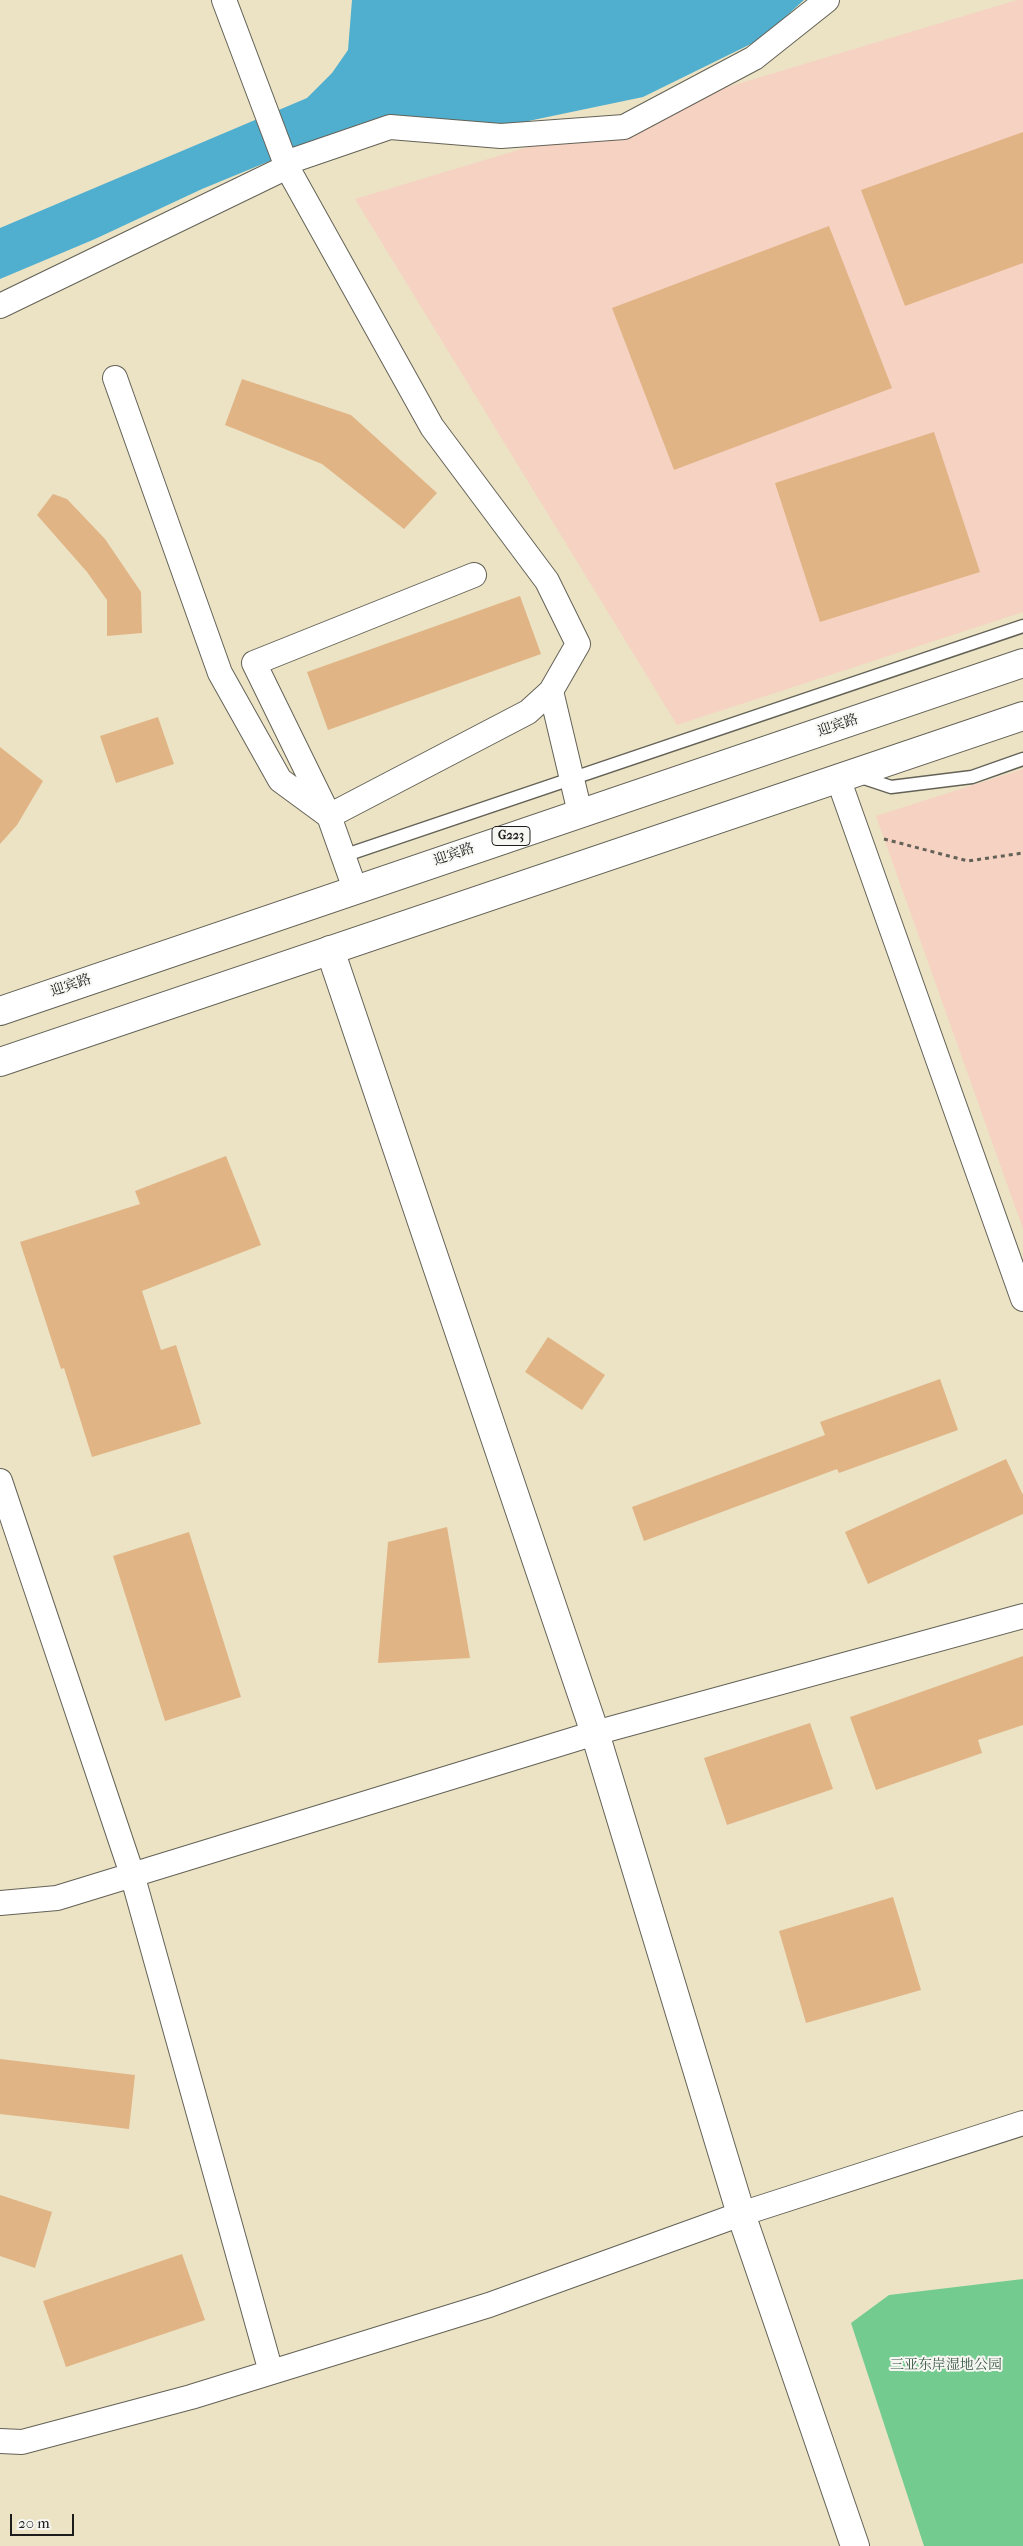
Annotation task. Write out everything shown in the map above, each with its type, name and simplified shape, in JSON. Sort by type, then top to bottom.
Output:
[{"type":"main road","name":"迎宾路","points":[[0,1011],[1023,663]]},
{"type":"main road","points":[[0,1062],[1023,716]]},
{"type":"main road","points":[[330,950],[595,1733],[741,2214],[854,2546]]},
{"type":"street","points":[[224,0],[243,54],[259,88],[286,165],[432,427],[547,580],[578,644],[551,690],[528,712],[329,816]]},
{"type":"street","points":[[0,306],[286,165],[390,127],[502,136],[624,127],[754,58],[827,0]]},
{"type":"street","points":[[115,378],[220,673],[280,780],[329,816]]},
{"type":"street","points":[[220,673],[254,663],[474,576]]},
{"type":"street","points":[[254,663],[329,816],[355,889]]},
{"type":"street","points":[[551,690],[570,781],[580,813]]},
{"type":"street","points":[[845,776],[857,831],[1023,1299]]},
{"type":"street","points":[[0,1481],[132,1874],[271,2372]]},
{"type":"street","points":[[0,1903],[57,1898],[595,1733],[1023,1616]]},
{"type":"street","points":[[0,2441],[22,2442],[190,2397],[489,2305],[741,2214],[1023,2123]]},
{"type":"lane","points":[[343,856],[570,781],[1023,626]]},
{"type":"lane","points":[[845,776],[891,788],[972,776],[1023,759]]},
{"type":"path","points":[[857,831],[968,861],[1023,853]]},
{"type":"shaded area","points":[[1017,0],[1023,0],[1023,612],[677,725],[355,199]]},
{"type":"shaded area","points":[[1023,769],[1023,1229],[876,816]]},
{"type":"green space","name":"三亚东岸湿地公园","points":[[1023,2279],[1023,2546],[924,2546],[851,2323],[889,2295]]},
{"type":"water","points":[[352,0],[804,0],[761,39],[643,97],[514,124],[362,123],[202,189],[95,239],[0,279],[0,228],[307,98],[332,73],[348,50]]},
{"type":"building","points":[[1023,132],[1023,263],[905,306],[861,190]]},
{"type":"building","points":[[829,226],[892,388],[674,470],[612,308]]},
{"type":"building","points":[[242,379],[351,415],[437,493],[404,529],[322,464],[225,425]]},
{"type":"building","points":[[934,432],[980,572],[820,622],[775,483]]},
{"type":"building","points":[[53,494],[67,499],[105,539],[141,592],[142,633],[107,636],[107,600],[87,572],[37,515]]},
{"type":"building","points":[[520,596],[541,654],[328,730],[307,672]]},
{"type":"building","points":[[158,717],[174,764],[116,783],[100,736]]},
{"type":"building","points":[[0,747],[43,781],[17,825],[0,844]]},
{"type":"building","points":[[226,1156],[261,1245],[142,1291],[161,1350],[176,1345],[201,1424],[92,1457],[64,1368],[61,1369],[20,1242],[140,1204],[135,1191]]},
{"type":"building","points":[[548,1337],[605,1375],[582,1410],[525,1372]]},
{"type":"building","points":[[940,1379],[958,1430],[839,1473],[837,1469],[644,1541],[632,1507],[825,1435],[820,1422]]},
{"type":"building","points":[[1006,1459],[1023,1495],[1023,1514],[868,1584],[845,1532]]},
{"type":"building","points":[[447,1527],[470,1658],[378,1663],[388,1542]]},
{"type":"building","points":[[189,1532],[241,1697],[165,1721],[113,1556]]},
{"type":"building","points":[[1023,1656],[1023,1725],[978,1740],[982,1753],[876,1790],[850,1717]]},
{"type":"building","points":[[810,1723],[833,1789],[727,1825],[704,1758]]},
{"type":"building","points":[[893,1897],[921,1990],[806,2023],[779,1931]]},
{"type":"building","points":[[0,2059],[135,2075],[129,2129],[0,2114]]},
{"type":"building","points":[[0,2195],[52,2212],[35,2268],[0,2256]]},
{"type":"building","points":[[182,2254],[205,2320],[66,2367],[43,2301]]}]
